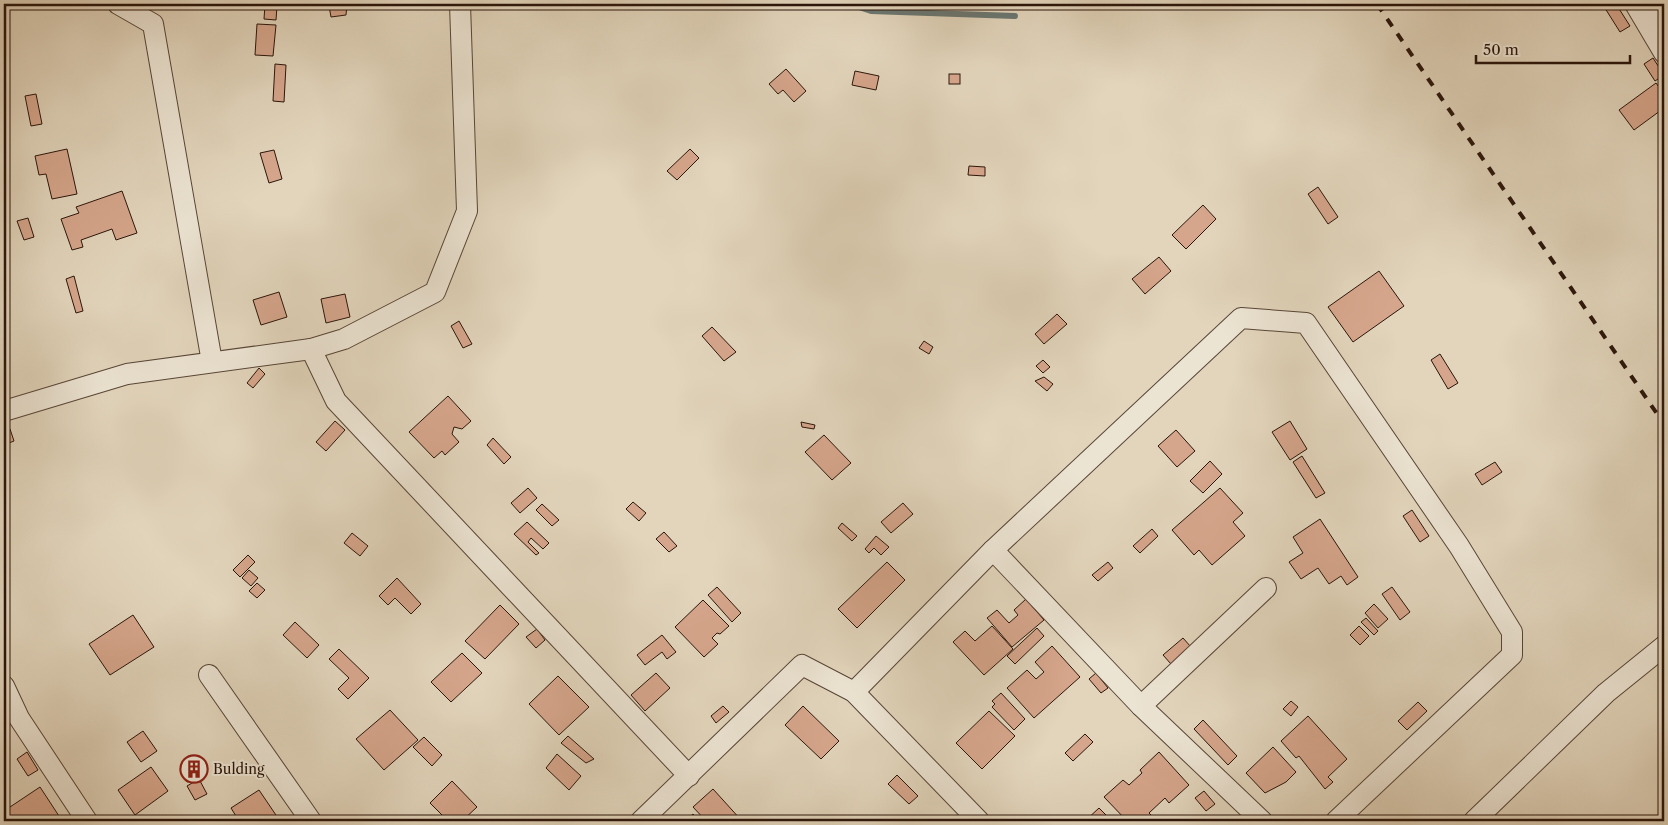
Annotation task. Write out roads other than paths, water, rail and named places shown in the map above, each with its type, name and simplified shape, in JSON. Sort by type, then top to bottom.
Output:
[{"type":"street","points":[[118,4],[153,24],[212,362]]},
{"type":"street","points":[[4,411],[126,374],[311,349],[344,339],[435,292],[467,211],[460,4]]},
{"type":"street","points":[[1635,4],[1664,53]]},
{"type":"street","points":[[1647,23],[1664,4]]},
{"type":"street","points":[[854,692],[993,550],[1241,318],[1306,323],[1459,546],[1512,632],[1512,655],[1336,821]]},
{"type":"street","points":[[311,349],[336,401],[689,776]]},
{"type":"street","points":[[993,550],[1141,706],[1262,821]]},
{"type":"street","points":[[1141,706],[1266,588]]},
{"type":"street","points":[[1474,821],[1606,693],[1664,646]]},
{"type":"street","points":[[641,821],[802,665],[854,692],[979,821]]},
{"type":"street","points":[[209,675],[311,821]]},
{"type":"street","points":[[4,686],[19,718],[87,821]]},
{"type":"waterway","points":[[850,4],[871,11],[1015,16]]},
{"type":"railway","points":[[1377,4],[1664,424]]},
{"type":"place","name":"Bulding","points":[[194,769]]}]
